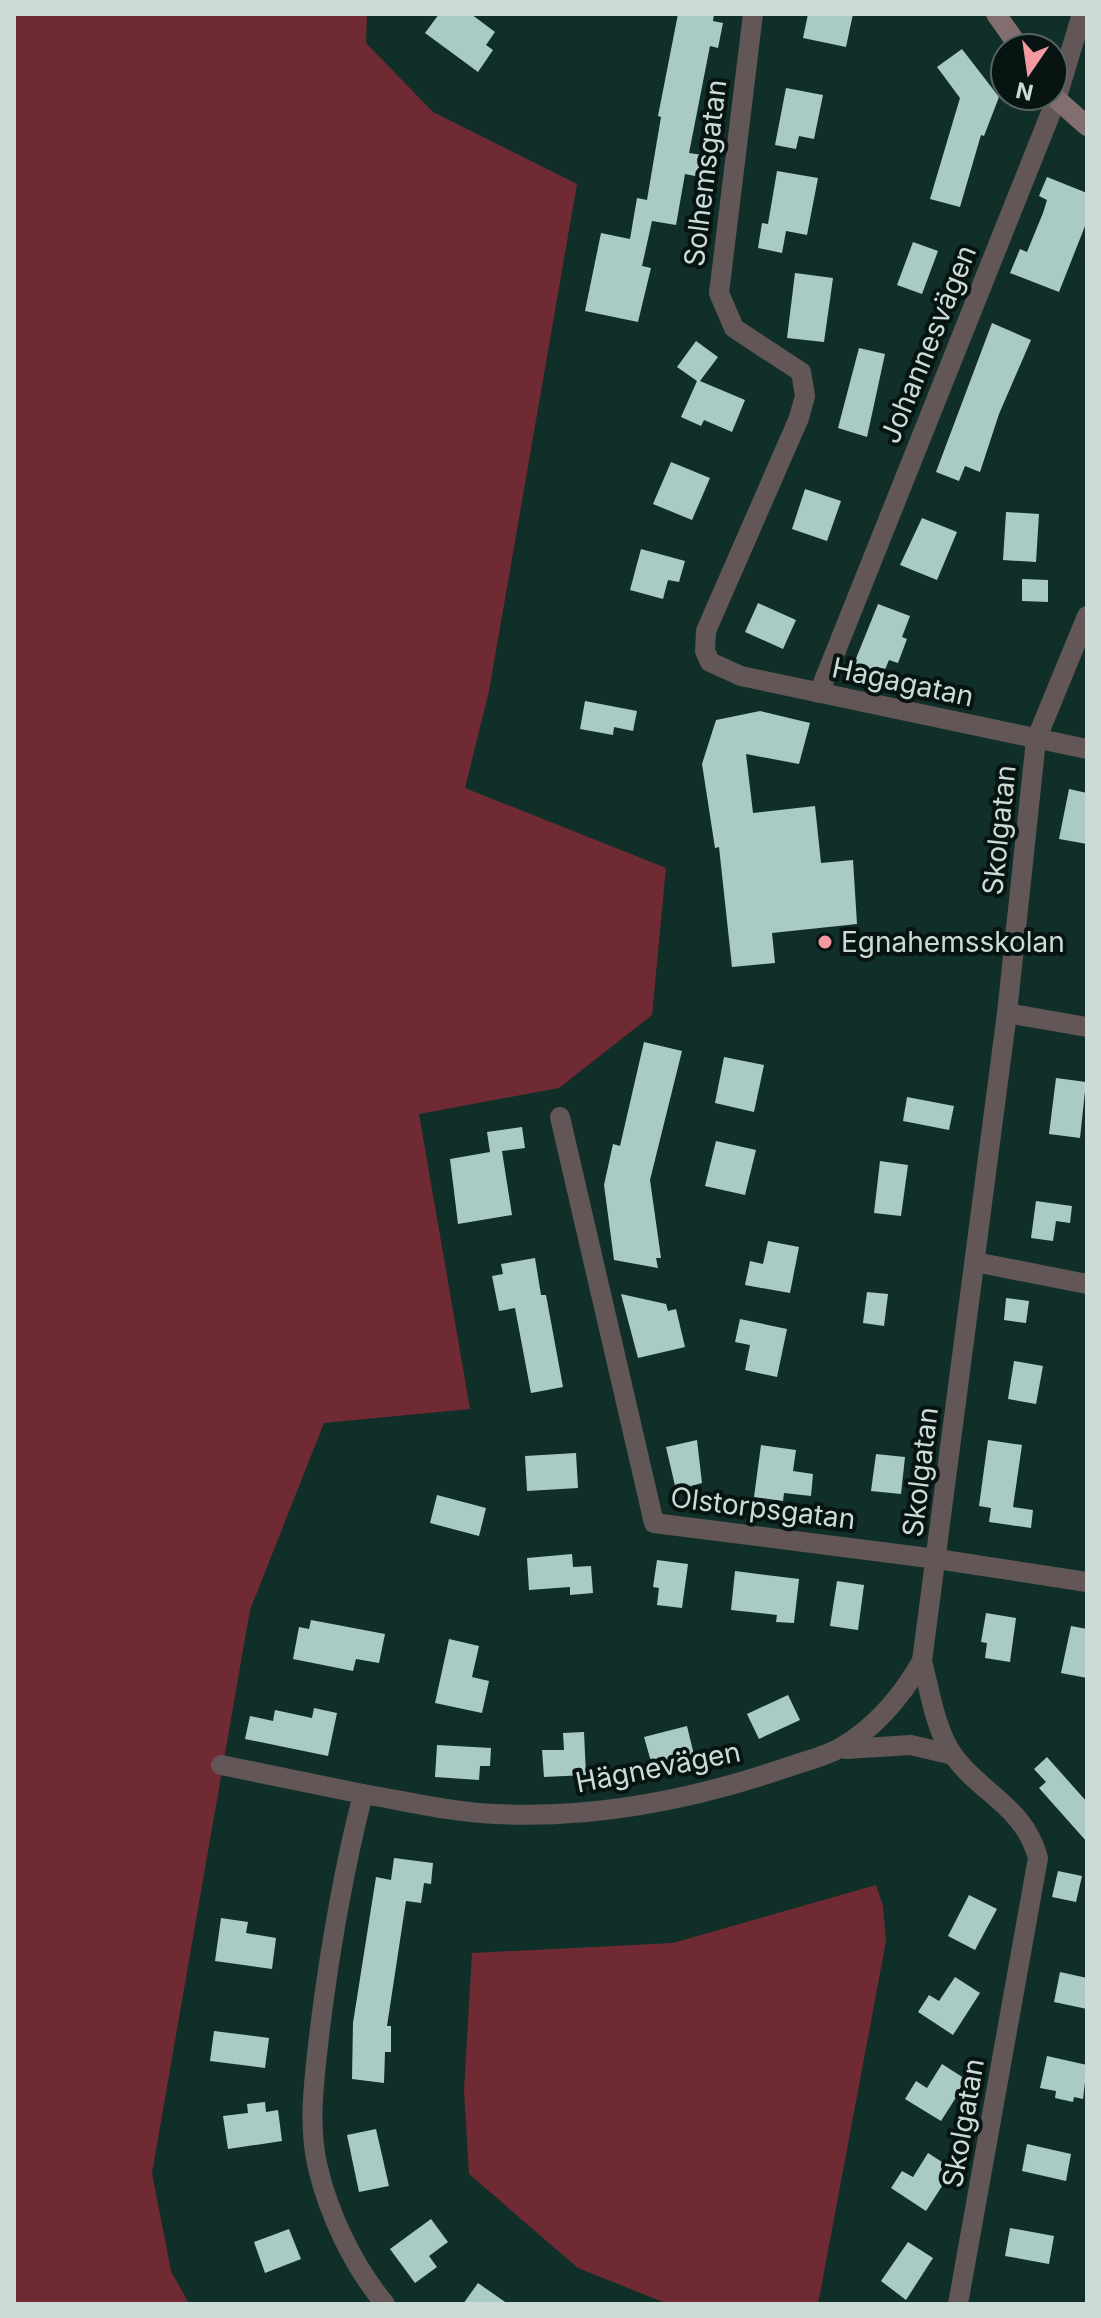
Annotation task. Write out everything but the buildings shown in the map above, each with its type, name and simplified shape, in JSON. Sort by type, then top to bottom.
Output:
[{"type":"street","name":"Solhemsgatan","points":[[710,662],[705,651],[706,631],[799,418],[805,396],[801,372],[734,328],[719,293],[753,14]]},
{"type":"street","points":[[996,14],[1009,32]]},
{"type":"street","name":"Johannesvägen","points":[[1069,53],[1082,14]]},
{"type":"street","points":[[1069,111],[1087,126]]},
{"type":"street","name":"Johannesvägen","points":[[819,693],[1048,112]]},
{"type":"street","name":"Skolgatan","points":[[958,2304],[1038,1858],[1028,1829],[953,1755],[942,1731],[922,1661],[1007,1013],[1036,740],[1087,616]]},
{"type":"street","name":"Hagagatan","points":[[710,662],[741,676],[1087,749]]},
{"type":"street","points":[[1007,1013],[1087,1027]]},
{"type":"street","name":"Olstorpsgatan","points":[[560,1117],[654,1523],[937,1559],[1087,1582]]},
{"type":"street","points":[[975,1262],[1087,1284]]},
{"type":"street","name":"Hägnevägen","points":[[221,1765],[363,1794],[491,1814],[569,1813],[670,1799],[755,1778],[838,1750],[862,1733],[905,1692],[922,1661]]},
{"type":"street","points":[[838,1750],[911,1745],[953,1755]]},
{"type":"street","points":[[363,1794],[339,1892],[312,2119],[317,2167],[333,2211],[348,2248],[385,2304]]},
{"type":"shaded area","points":[[14,14],[367,14],[366,43],[433,112],[577,184],[489,691],[465,788],[666,868],[652,1015],[559,1088],[419,1114],[470,1409],[324,1423],[250,1610],[152,2173],[171,2271],[189,2304],[14,2304]]},
{"type":"shaded area","points":[[876,1885],[883,1906],[886,1941],[818,2304],[668,2304],[578,2268],[469,2174],[464,2091],[472,1953],[673,1943]]},
{"type":"place","name":"Egnahemsskolan","points":[[825,942]]}]
